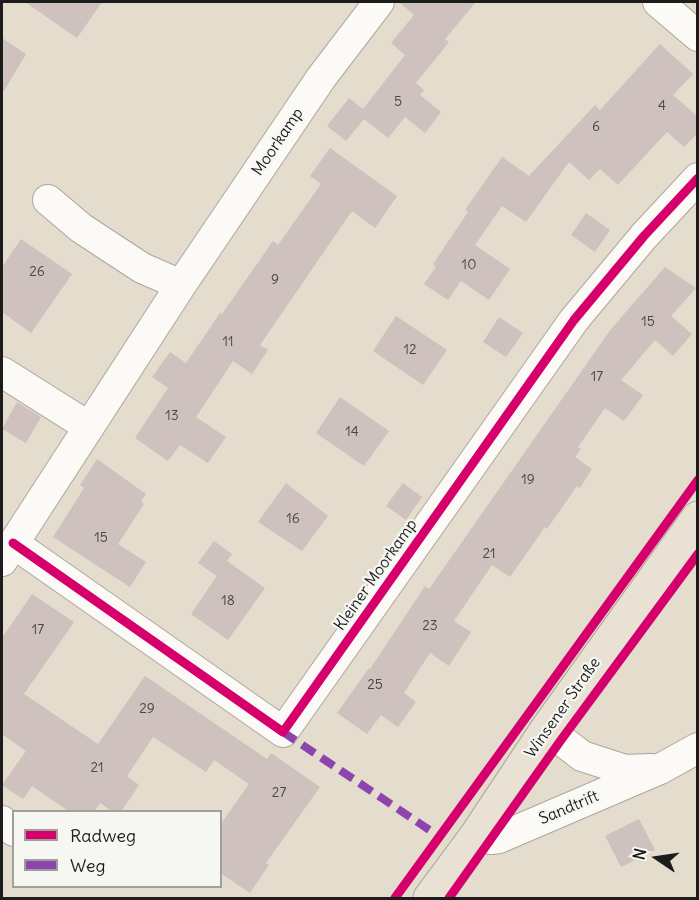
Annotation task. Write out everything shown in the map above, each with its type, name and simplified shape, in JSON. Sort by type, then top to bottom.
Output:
[{"type":"main road","name":"Winsener Straße","points":[[430,898],[476,836],[547,729],[698,518]]},
{"type":"street","name":"Moorkamp","points":[[7,552],[181,285],[321,78],[378,2]]},
{"type":"street","points":[[658,2],[698,36]]},
{"type":"street","name":"Kleiner Moorkamp","points":[[7,552],[283,732],[574,320],[644,236],[698,178]]},
{"type":"street","points":[[48,200],[81,228],[142,268],[181,285]]},
{"type":"street","points":[[2,372],[89,427]]},
{"type":"street","name":"Sandtrift","points":[[547,729],[582,756],[604,765],[625,770],[660,769]]},
{"type":"street","name":"Sandtrift","points":[[476,836],[499,838],[660,769],[698,748]]},
{"type":"building","points":[[25,2],[102,2],[77,38]]},
{"type":"building","points":[[399,2],[476,2],[445,39],[449,42],[416,83],[424,90],[420,95],[441,112],[425,133],[405,117],[388,138],[364,119],[346,141],[327,126],[349,98],[363,109],[405,55],[391,43],[414,15]]},
{"type":"building","points":[[2,38],[26,54],[2,94]]},
{"type":"building","points":[[660,44],[693,74],[673,95],[698,117],[698,133],[684,147],[667,132],[618,185],[600,169],[589,180],[569,162],[526,222],[502,206],[475,245],[510,269],[489,300],[461,281],[448,300],[424,284],[436,267],[433,264],[468,212],[465,210],[502,157],[529,176],[595,105],[600,110]]},
{"type":"building","points":[[330,148],[397,196],[375,228],[352,211],[260,345],[268,350],[252,374],[233,361],[196,417],[226,437],[208,463],[180,445],[168,461],[135,438],[168,388],[152,377],[170,352],[186,363],[273,241],[278,245],[321,184],[310,176]]},
{"type":"building","points":[[586,213],[610,230],[595,252],[571,235]]},
{"type":"building","points":[[21,239],[72,274],[31,333],[2,312],[2,267]]},
{"type":"building","points":[[665,267],[696,288],[671,316],[692,334],[673,356],[655,340],[621,380],[643,395],[624,421],[605,408],[578,447],[581,449],[575,457],[592,469],[580,488],[577,486],[510,577],[492,565],[454,621],[471,632],[449,666],[430,653],[404,693],[416,702],[398,727],[381,715],[367,734],[337,713],[370,669],[425,586],[429,589],[611,329]]},
{"type":"building","points":[[396,316],[447,350],[423,385],[373,351]]},
{"type":"building","points":[[499,317],[523,333],[506,357],[483,342]]},
{"type":"building","points":[[340,397],[389,431],[364,466],[316,433]]},
{"type":"building","points":[[17,402],[41,417],[26,443],[2,429]]},
{"type":"building","points":[[97,459],[146,494],[141,501],[144,504],[118,544],[146,562],[130,587],[53,537],[84,488],[80,485]]},
{"type":"building","points":[[286,483],[328,516],[302,551],[258,522]]},
{"type":"building","points":[[403,483],[422,497],[406,520],[386,506]]},
{"type":"building","points":[[214,541],[232,554],[227,561],[265,588],[228,640],[191,614],[217,576],[198,563]]},
{"type":"building","points":[[32,594],[74,622],[24,694],[98,744],[145,676],[267,759],[271,753],[320,787],[266,863],[269,865],[250,893],[222,874],[222,822],[249,784],[214,760],[206,772],[153,737],[127,776],[139,785],[122,810],[110,810],[100,803],[95,810],[67,810],[32,786],[23,799],[2,785],[26,751],[2,734],[2,638]]},
{"type":"building","points":[[639,819],[655,850],[621,867],[605,836]]},
{"type":"marked path","points":[[283,732],[440,837]]},
{"type":"cycle path","points":[[13,543],[283,732],[574,320],[644,236],[698,178]]},
{"type":"cycle path","points":[[395,898],[698,480]]},
{"type":"cycle path","points":[[449,898],[561,740],[698,554]]}]
